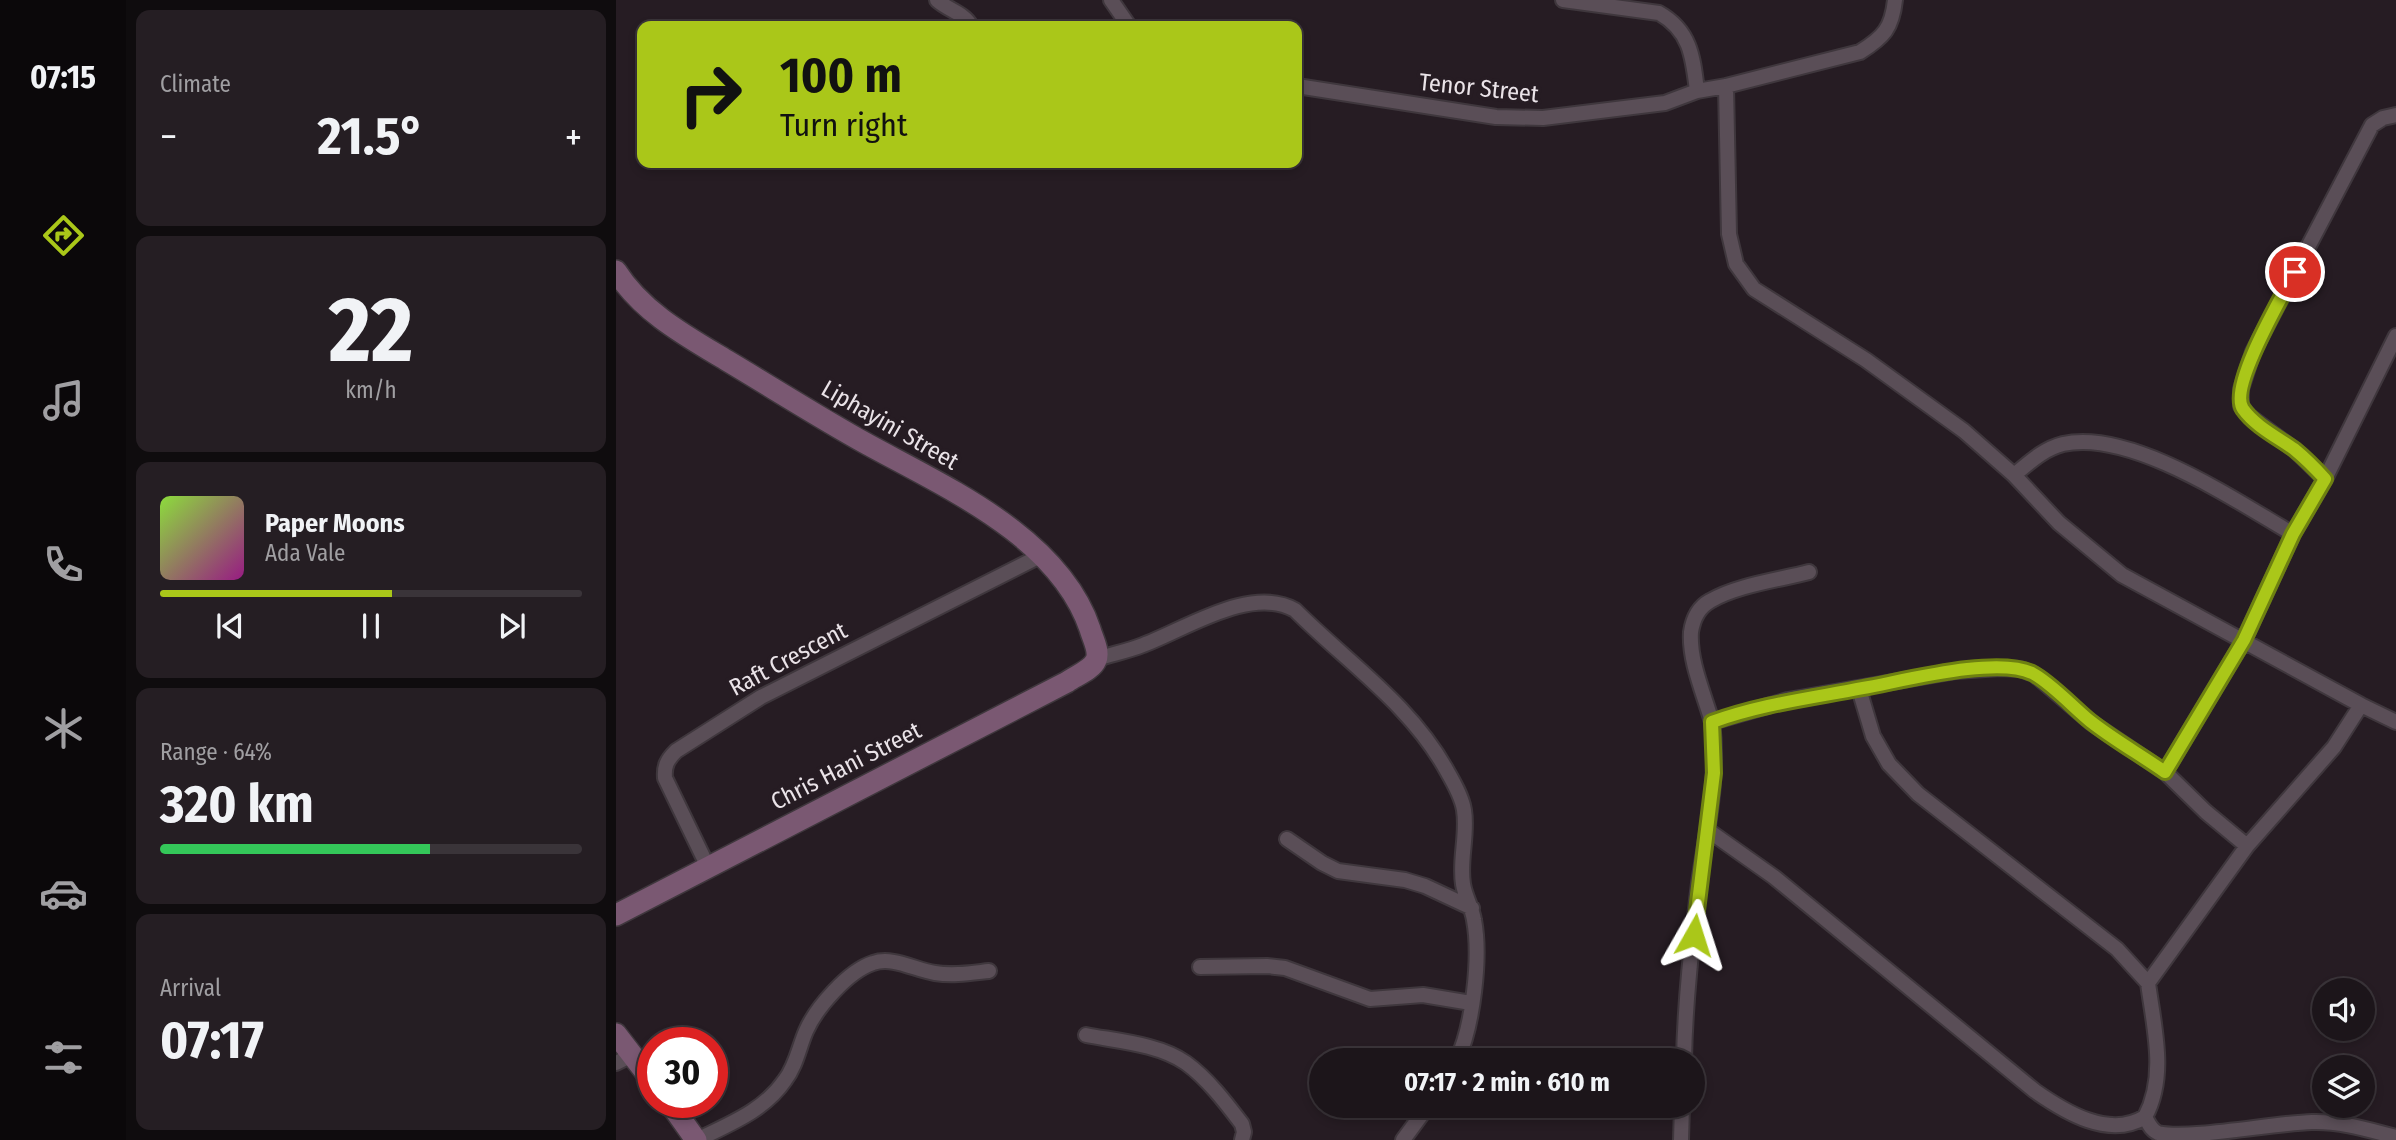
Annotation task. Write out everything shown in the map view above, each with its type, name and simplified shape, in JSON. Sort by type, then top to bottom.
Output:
[{"type":"street","points":[[937,0],[967,21]]},
{"type":"street","points":[[1111,0],[1126,21]]},
{"type":"street","points":[[1563,0],[1659,13],[1673,21],[1684,35],[1692,56],[1697,91]]},
{"type":"street","name":"Tenor Street","points":[[1302,87],[1518,118],[1647,106],[1665,103],[1697,91],[1860,52],[1874,44],[1887,30],[1892,22],[1895,0]]},
{"type":"street","points":[[1726,86],[1729,234],[1736,264],[1754,289],[1866,359],[1964,431],[2014,475],[2059,523],[2122,575],[2396,722]]},
{"type":"street","points":[[2325,479],[2295,450],[2249,416],[2241,406],[2241,389],[2253,352],[2372,125],[2383,118],[2396,115]]},
{"type":"street","name":"Liphayini Street","points":[[616,271],[639,299],[669,325],[866,443],[938,481],[1042,555],[1072,591],[1088,624],[1097,659]]},
{"type":"street","points":[[2165,772],[2244,640],[2293,534],[2325,479],[2396,336]]},
{"type":"street","points":[[2014,475],[2043,452],[2063,444],[2084,442],[2110,445],[2139,453],[2172,467],[2293,534]]},
{"type":"street","name":"Raft Crescent","points":[[708,867],[665,778],[667,760],[676,751],[761,696],[1042,555]]},
{"type":"street","points":[[1685,1048],[1699,883],[1709,831],[1714,773],[1712,722],[1694,660],[1691,634],[1698,612],[1709,601],[1729,593],[1810,572]]},
{"type":"street","points":[[1097,659],[1143,645],[1250,603],[1269,601],[1285,604],[1295,610],[1416,723],[1454,782],[1464,808],[1462,881],[1472,908],[1477,948],[1471,1003],[1461,1048]]},
{"type":"street","name":"Chris Hani Street","points":[[616,915],[1067,682],[1097,659]]},
{"type":"street","points":[[1712,722],[1788,701],[1956,671],[2020,669],[2034,674],[2092,723],[2165,772],[2247,846]]},
{"type":"street","points":[[1709,831],[1774,877],[2061,1110],[2084,1119],[2124,1125],[2145,1117],[2154,1101],[2158,1081],[2148,984],[2116,949],[1918,794],[1889,764],[1873,736],[1859,689]]},
{"type":"street","points":[[2148,984],[2247,846],[2334,747],[2361,705]]},
{"type":"street","points":[[1287,839],[1338,871],[1405,880],[1472,908]]},
{"type":"street","points":[[680,1118],[697,1140],[755,1110],[770,1098],[790,1073],[807,1028],[817,1012],[846,980],[869,965],[885,961],[935,973],[989,971]]},
{"type":"street","points":[[1200,967],[1285,968],[1370,999],[1423,995],[1471,1003]]},
{"type":"street","points":[[616,1034],[624,1059]]},
{"type":"street","points":[[1086,1035],[1143,1047],[1184,1061],[1200,1074],[1242,1124],[1242,1140]]},
{"type":"street","points":[[2145,1117],[2156,1132],[2184,1139],[2310,1122],[2356,1127],[2396,1137]]},
{"type":"street","points":[[1403,1140],[1419,1118]]},
{"type":"street","points":[[1681,1140],[1682,1118]]},
{"type":"route","points":[[1694,935],[1699,883],[1709,831],[1714,773],[1712,722],[1731,715],[1788,701],[1956,671],[2020,669],[2034,674],[2092,723],[2165,772],[2244,640],[2293,534],[2325,479],[2295,450],[2249,416],[2241,406],[2241,389],[2253,352],[2295,272]]}]
